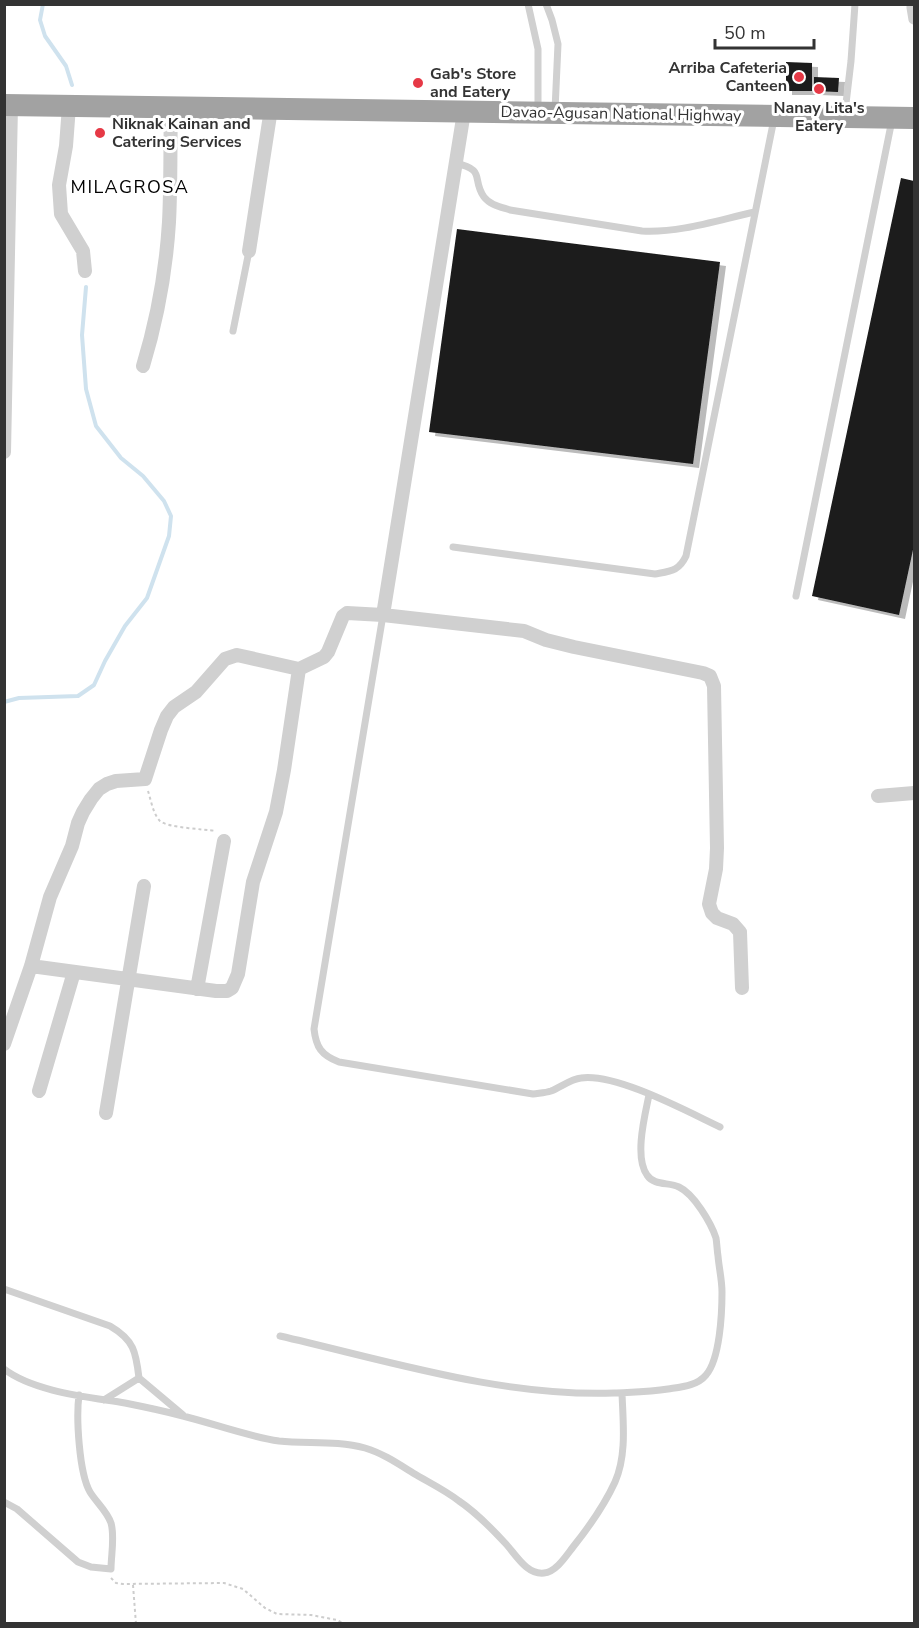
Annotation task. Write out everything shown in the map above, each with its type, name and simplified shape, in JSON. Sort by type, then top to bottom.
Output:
[{"type":"highway","name":"Davao-Agusan National Highway","points":[[8,105],[904,118]]},
{"type":"street","points":[[4,452],[8,105]]},
{"type":"street","points":[[69,106],[66,146],[59,185],[61,214],[83,251],[84,271]]},
{"type":"street","points":[[144,366],[161,291],[165,261],[169,221],[171,108]]},
{"type":"street","points":[[249,251],[271,109]]},
{"type":"street","points":[[383,615],[464,112]]},
{"type":"street","points":[[4,1044],[31,966],[50,897],[72,846],[78,823],[91,799],[99,789],[116,781],[146,779],[167,716],[174,707],[196,692],[225,659],[237,655],[299,669],[324,657],[347,613],[524,631],[546,640],[574,647],[710,676],[714,686],[717,848],[716,869],[709,904],[712,913],[717,918],[733,924],[740,932],[742,988]]},
{"type":"street","points":[[31,966],[197,989],[227,991],[232,988],[235,983],[253,882],[276,812],[299,669]]},
{"type":"street","points":[[878,796],[915,794]]},
{"type":"street","points":[[197,989],[224,841]]},
{"type":"street","points":[[106,1113],[144,886]]},
{"type":"street","points":[[39,1091],[74,972]]},
{"type":"lane","points":[[528,4],[546,113]]},
{"type":"lane","points":[[546,4],[558,44],[546,113]]},
{"type":"lane","points":[[844,117],[852,61],[855,4]]},
{"type":"lane","points":[[910,4],[912,20],[915,21]]},
{"type":"lane","points":[[453,547],[654,574],[671,571],[681,565],[686,555],[775,116]]},
{"type":"lane","points":[[796,596],[904,118]]},
{"type":"lane","points":[[455,164],[471,168],[475,172],[484,198],[494,205],[510,210],[658,232],[755,212]]},
{"type":"lane","points":[[233,332],[249,251]]},
{"type":"lane","points":[[383,615],[314,1029],[316,1042],[321,1051],[339,1062],[533,1094],[548,1092],[577,1078],[589,1077],[625,1085],[720,1126]]},
{"type":"lane","points":[[280,1336],[514,1388],[586,1394],[652,1392],[691,1385],[705,1376],[713,1363],[719,1342],[722,1292],[716,1238],[705,1214],[691,1197],[679,1187],[652,1180],[645,1173],[642,1134],[649,1095]]},
{"type":"lane","points":[[4,1289],[110,1326],[122,1333],[132,1345],[140,1378],[185,1416]]},
{"type":"lane","points":[[4,1369],[19,1379],[79,1395],[185,1416],[251,1436],[281,1441],[344,1444],[365,1448],[387,1457],[460,1501],[506,1544],[526,1567],[545,1574],[555,1569],[568,1555],[596,1517],[615,1481],[624,1429],[622,1393]]},
{"type":"lane","points":[[104,1400],[140,1378]]},
{"type":"lane","points":[[4,1502],[17,1509],[78,1562],[91,1567],[111,1569],[111,1522],[89,1491],[82,1463],[78,1432],[79,1395]]},
{"type":"path","points":[[146,779],[152,804],[160,822],[173,826],[217,831],[223,835],[224,841]]},
{"type":"path","points":[[111,1569],[111,1578],[116,1583],[224,1583],[243,1589],[265,1608],[277,1614],[311,1616],[344,1623]]},
{"type":"path","points":[[133,1584],[136,1623]]},
{"type":"building","name":"Arriba Cafeteria Canteen","points":[[786,62],[812,63],[812,91],[786,91]]},
{"type":"building","points":[[814,77],[839,78],[838,92],[814,91]]},
{"type":"building","points":[[901,178],[914,181],[914,545],[899,615],[812,596]]},
{"type":"building","points":[[457,229],[720,262],[693,464],[429,432]]},
{"type":"waterway","points":[[43,4],[40,20],[45,36],[66,66],[72,85]]},
{"type":"waterway","points":[[4,702],[19,698],[78,696],[94,685],[125,626],[147,598],[169,536],[171,516],[164,501],[143,476],[121,458],[96,426],[86,389],[82,335],[86,287]]},
{"type":"place","name":"Arriba Cafeteria Canteen","points":[[799,77]]},
{"type":"place","name":"Gab's Store and Eatery","points":[[418,83]]},
{"type":"place","name":"Nanay Lita's Eatery","points":[[819,89]]},
{"type":"place","name":"Niknak Kainan and Catering Services","points":[[100,133]]},
{"type":"district","name":"MILAGROSA","points":[[130,187]]}]
